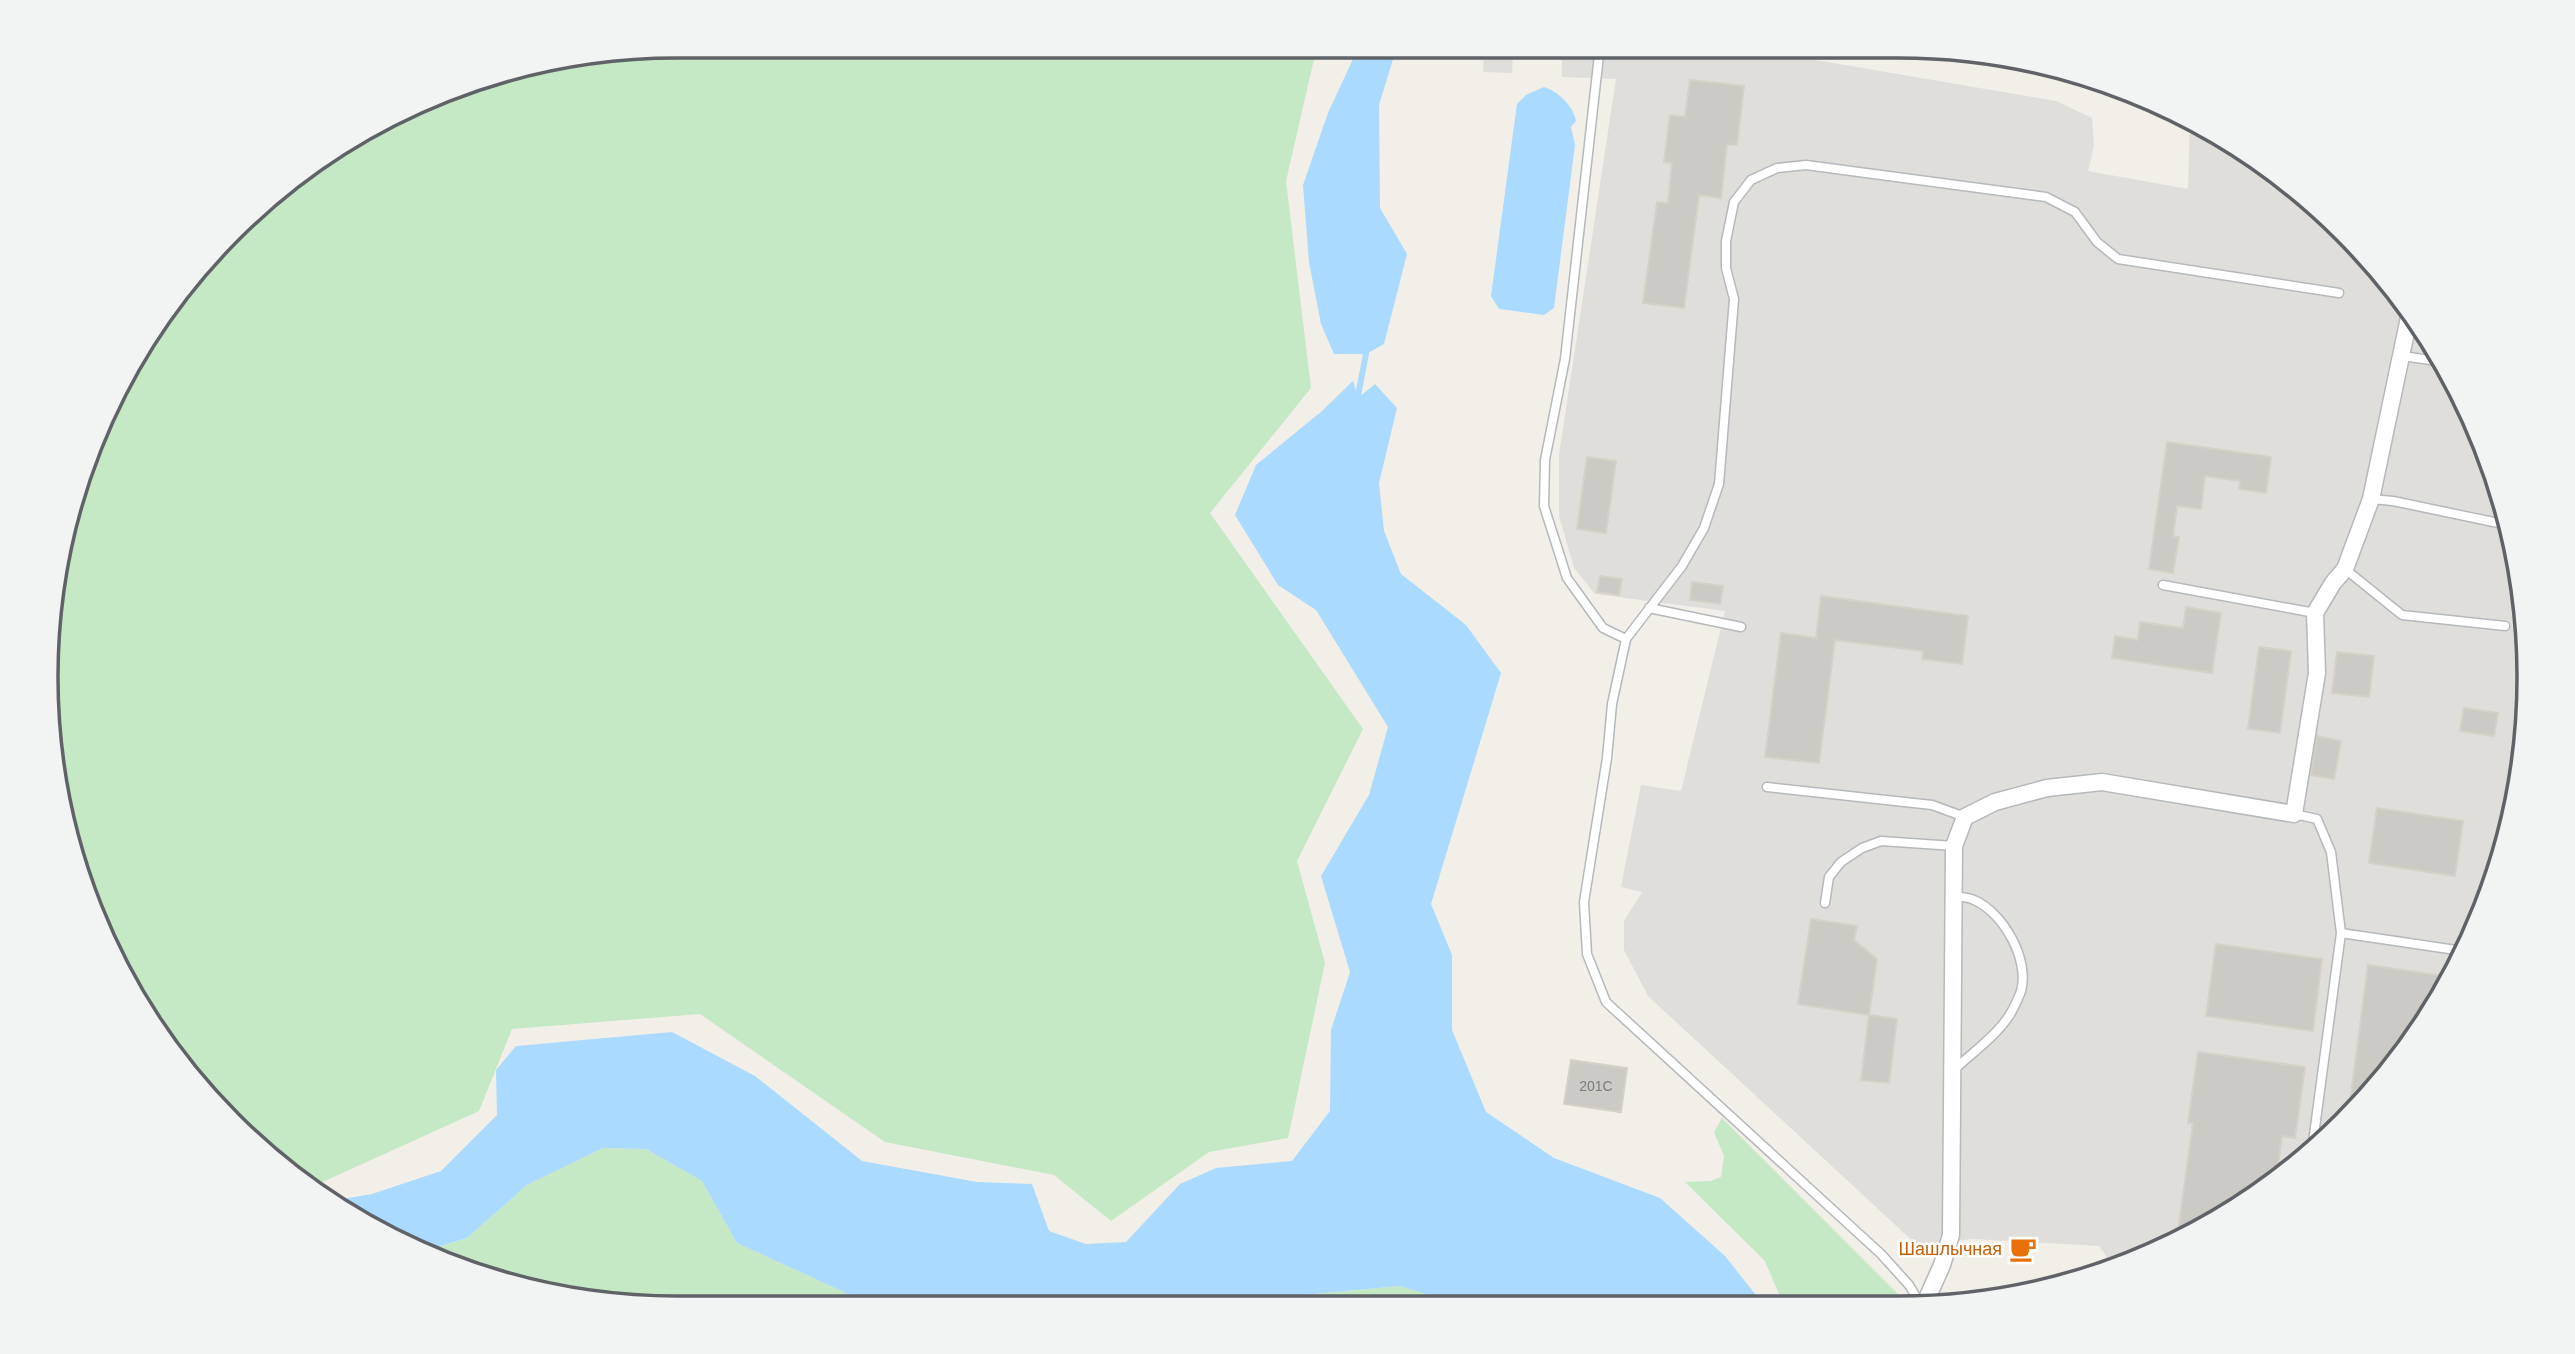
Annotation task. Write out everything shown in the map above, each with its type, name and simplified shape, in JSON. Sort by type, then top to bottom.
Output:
[{"type":"street","points":[[1928,1295],[1951,1235],[1954,846],[1965,817],[1995,802],[2047,788],[2102,782],[2294,814],[2317,673],[2315,613],[2345,569],[2371,499],[2408,326]]},
{"type":"lane","points":[[1599,58],[1565,359],[1545,460],[1544,506],[1567,578],[1603,628],[1626,639]]},
{"type":"lane","points":[[1915,1296],[1881,1254],[1606,1002],[1587,954],[1584,901],[1607,758],[1612,704],[1626,639],[1682,566],[1704,528],[1719,484],[1734,299],[1726,268],[1726,241],[1734,202],[1751,180],[1777,168],[1806,165],[2046,197],[2076,212],[2096,242],[2118,260],[2339,293]]},
{"type":"lane","points":[[2402,356],[2430,360]]},
{"type":"lane","points":[[2371,499],[2393,501],[2497,523]]},
{"type":"lane","points":[[2345,569],[2402,615],[2505,626]]},
{"type":"lane","points":[[2163,585],[2315,613]]},
{"type":"lane","points":[[1649,608],[1741,626]]},
{"type":"lane","points":[[1767,787],[1932,805],[1965,817]]},
{"type":"lane","points":[[2294,814],[2316,819],[2331,852],[2341,933],[2314,1136]]},
{"type":"lane","points":[[1825,903],[1829,877],[1841,862],[1862,848],[1881,841],[1954,846]]},
{"type":"lane","points":[[1953,896],[1974,899],[1996,914],[2010,934],[2021,962],[2022,989],[2011,1013],[1953,1070]]},
{"type":"lane","points":[[2341,933],[2454,950]]},
{"type":"shaded area","points":[[1484,58],[1513,58],[1512,73],[1483,72]]},
{"type":"shaded area","points":[[1562,58],[1810,58],[2056,101],[2092,118],[2094,146],[2088,171],[2188,189],[2190,131],[2242,162],[2275,186],[2336,239],[2389,300],[2434,367],[2470,440],[2484,478],[2496,517],[2512,596],[2516,636],[2516,718],[2512,758],[2496,837],[2470,914],[2453,951],[2413,1021],[2389,1054],[2364,1085],[2306,1143],[2242,1192],[2208,1213],[2172,1232],[2108,1259],[2099,1246],[1973,1239],[1917,1245],[1648,996],[1624,950],[1624,921],[1642,892],[1621,887],[1641,785],[1681,791],[1725,611],[1595,594],[1574,568],[1559,516],[1559,455],[1616,79],[1562,77]]},
{"type":"green space","points":[[677,58],[1314,58],[1286,181],[1311,388],[1210,513],[1363,729],[1297,861],[1325,963],[1288,1138],[1209,1152],[1111,1221],[1054,1175],[885,1142],[700,1014],[512,1029],[479,1111],[321,1183],[269,1143],[239,1115],[186,1054],[141,987],[105,914],[91,876],[70,798],[59,718],[59,636],[63,596],[79,517],[105,440],[141,367],[186,300],[239,239],[269,211],[333,162],[367,141],[440,105],[517,79],[556,70],[636,59]]},
{"type":"green space","points":[[1722,1118],[1900,1296],[1780,1296],[1765,1261],[1685,1182],[1711,1181],[1721,1177],[1724,1156],[1714,1132]]},
{"type":"green space","points":[[603,1148],[646,1149],[702,1181],[737,1243],[852,1296],[677,1296],[596,1291],[517,1275],[436,1247],[467,1238],[527,1185]]},
{"type":"green space","points":[[1400,1286],[1432,1296],[1291,1296]]},
{"type":"water","points":[[1353,58],[1393,58],[1379,105],[1380,208],[1407,254],[1384,344],[1366,354],[1334,354],[1321,324],[1309,262],[1303,185],[1328,113]]},
{"type":"water","points":[[1544,87],[1564,100],[1576,121],[1571,127],[1575,145],[1554,308],[1544,315],[1499,309],[1491,296],[1517,104],[1526,95]]},
{"type":"water","points":[[1353,381],[1358,398],[1375,384],[1397,408],[1379,483],[1384,531],[1401,574],[1466,625],[1501,673],[1431,904],[1452,955],[1452,1030],[1486,1112],[1554,1158],[1660,1198],[1725,1256],[1757,1296],[1432,1296],[1400,1286],[1291,1296],[852,1296],[737,1243],[702,1181],[646,1149],[603,1148],[527,1185],[467,1238],[436,1247],[344,1199],[372,1194],[441,1171],[497,1115],[496,1070],[516,1046],[672,1032],[755,1076],[862,1161],[977,1182],[1032,1184],[1049,1231],[1086,1244],[1126,1242],[1180,1184],[1216,1168],[1292,1161],[1330,1111],[1331,1030],[1350,972],[1321,876],[1369,795],[1388,727],[1316,610],[1278,585],[1235,515],[1256,465],[1322,411]]},
{"type":"building","points":[[1690,80],[1744,86],[1737,145],[1727,144],[1721,198],[1699,195],[1684,308],[1643,303],[1657,202],[1668,203],[1672,163],[1664,162],[1670,115],[1685,117]]},
{"type":"building","points":[[2167,442],[2271,457],[2266,493],[2239,489],[2240,481],[2205,476],[2201,509],[2177,506],[2173,536],[2179,537],[2173,573],[2149,569]]},
{"type":"building","points":[[1587,457],[1616,461],[1606,533],[1577,529]]},
{"type":"building","points":[[1600,576],[1622,579],[1619,595],[1597,592]]},
{"type":"building","points":[[1692,582],[1723,586],[1720,604],[1690,600]]},
{"type":"building","points":[[1821,596],[1968,616],[1962,664],[1922,659],[1923,651],[1835,640],[1819,763],[1765,757],[1781,633],[1816,638]]},
{"type":"building","points":[[2186,607],[2221,613],[2212,673],[2112,658],[2115,636],[2138,640],[2140,622],[2183,628]]},
{"type":"building","points":[[2259,647],[2291,651],[2280,733],[2248,729]]},
{"type":"building","points":[[2337,652],[2374,656],[2369,697],[2332,693]]},
{"type":"building","points":[[2464,708],[2498,713],[2494,736],[2460,731]]},
{"type":"building","points":[[2317,736],[2341,741],[2334,779],[2311,775]]},
{"type":"building","points":[[2377,808],[2463,821],[2455,876],[2369,863]]},
{"type":"building","points":[[1811,919],[1857,926],[1854,940],[1877,959],[1869,1015],[1798,1004]]},
{"type":"building","points":[[2216,944],[2322,959],[2313,1031],[2206,1016]]},
{"type":"building","points":[[2368,965],[2440,975],[2413,1021],[2350,1100]]},
{"type":"building","points":[[1869,1015],[1897,1019],[1889,1083],[1861,1080]]},
{"type":"building","points":[[2198,1052],[2305,1067],[2295,1138],[2282,1136],[2278,1166],[2242,1192],[2178,1229],[2193,1123],[2188,1123]]},
{"type":"building","points":[[1571,1060],[1627,1068],[1621,1112],[1564,1104]]},
{"type":"waterway","points":[[1356,406],[1366,354],[1363,348]]},
{"type":"place","name":"Шашлычная","points":[[2023,1249]]}]
